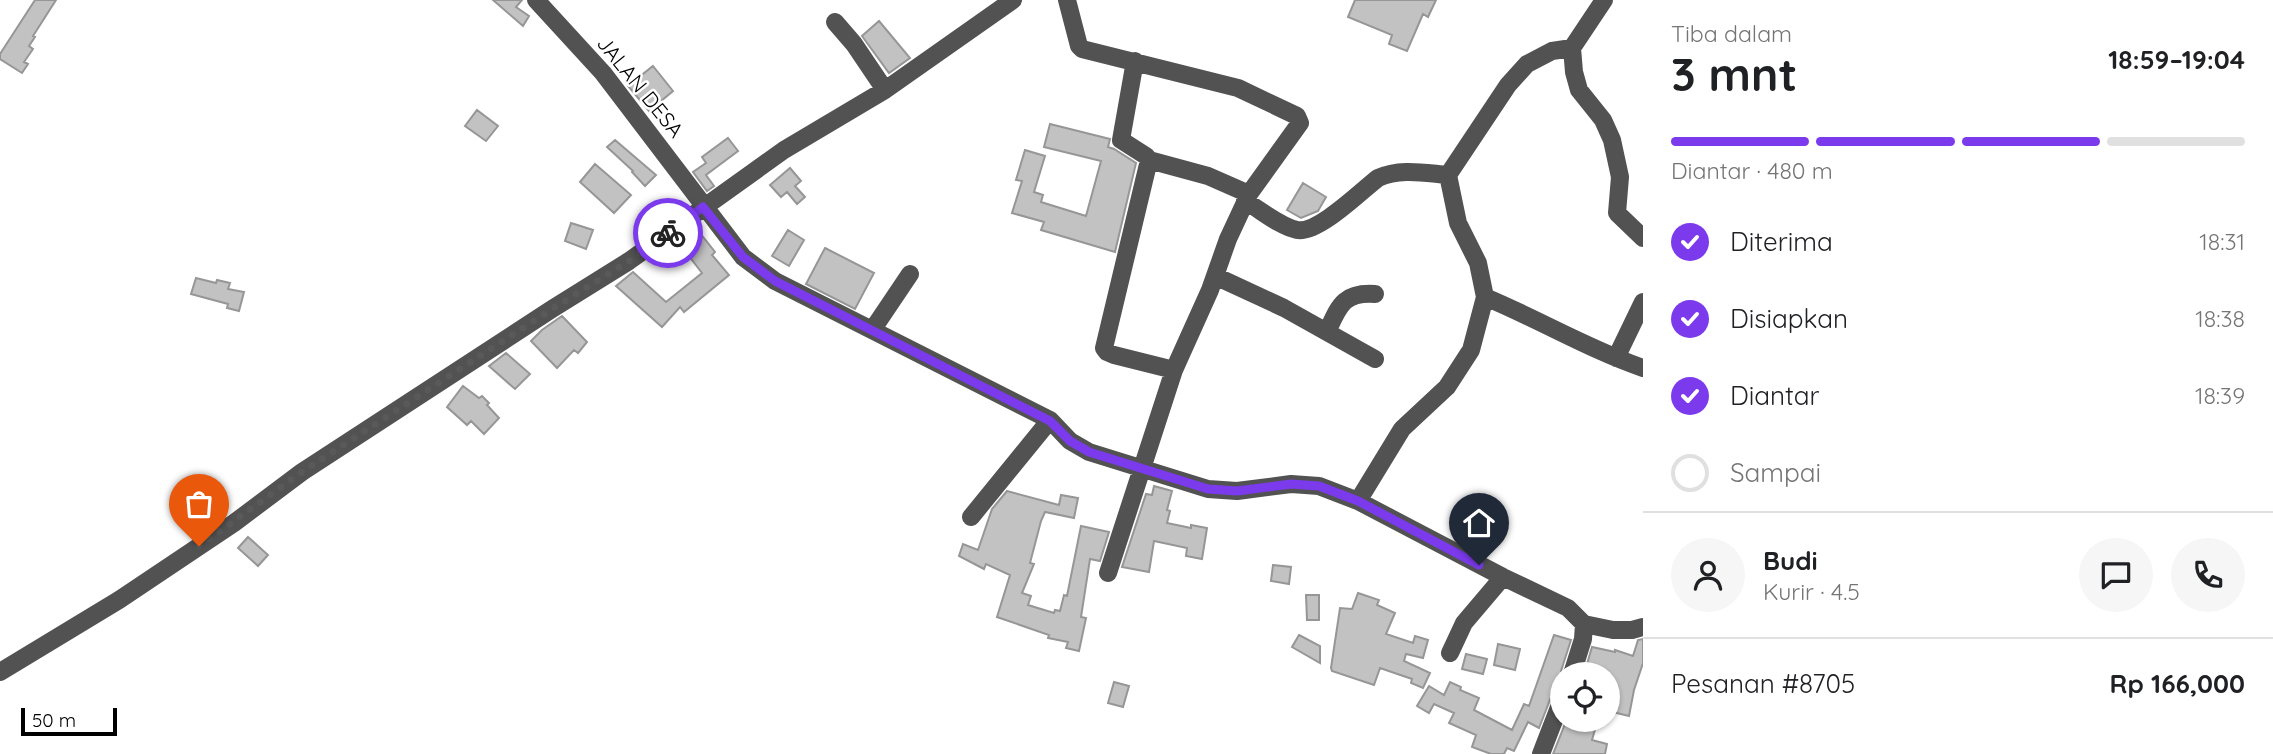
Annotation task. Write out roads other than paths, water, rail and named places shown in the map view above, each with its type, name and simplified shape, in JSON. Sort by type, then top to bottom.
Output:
[{"type":"street","name":"JALAN DESA","points":[[536,0],[603,73],[743,257],[765,273],[825,307],[1050,421],[1070,441],[1089,452],[1208,489],[1237,491],[1267,486],[1319,486],[1358,501],[1503,578],[1568,608],[1584,624]]},
{"type":"street","points":[[0,673],[119,600],[234,523],[302,472],[629,261],[784,150],[885,90],[1013,0]]},
{"type":"street","points":[[1067,0],[1079,47],[1087,52],[1135,61],[1238,88],[1297,117],[1300,125],[1247,197],[1228,239],[1174,370],[1108,573]]},
{"type":"street","points":[[1604,0],[1572,48],[1574,72],[1579,90],[1603,120],[1612,140],[1620,177],[1617,213],[1643,239]]},
{"type":"street","points":[[835,22],[855,44],[885,90]]},
{"type":"street","points":[[1358,501],[1402,429],[1447,387],[1471,350],[1485,298],[1478,263],[1458,223],[1448,175],[1508,85],[1527,64],[1552,51],[1572,48]]},
{"type":"street","points":[[1135,61],[1121,141],[1149,160],[1208,176],[1247,197],[1279,222],[1298,230],[1309,229],[1321,223],[1388,173],[1407,171],[1448,175]]},
{"type":"street","points":[[1149,160],[1104,348],[1114,355],[1174,370]]},
{"type":"street","points":[[873,329],[910,274]]},
{"type":"street","points":[[1215,276],[1284,307],[1375,359]]},
{"type":"street","points":[[1327,332],[1342,303],[1351,296],[1375,293]]},
{"type":"street","points":[[1485,298],[1643,368]]},
{"type":"street","points":[[1616,358],[1643,302]]},
{"type":"street","points":[[971,517],[1050,421]]},
{"type":"street","points":[[1450,653],[1464,623],[1503,578]]},
{"type":"street","points":[[1576,662],[1583,639],[1584,624],[1614,630],[1643,627]]},
{"type":"street","points":[[1541,754],[1550,731]]}]
